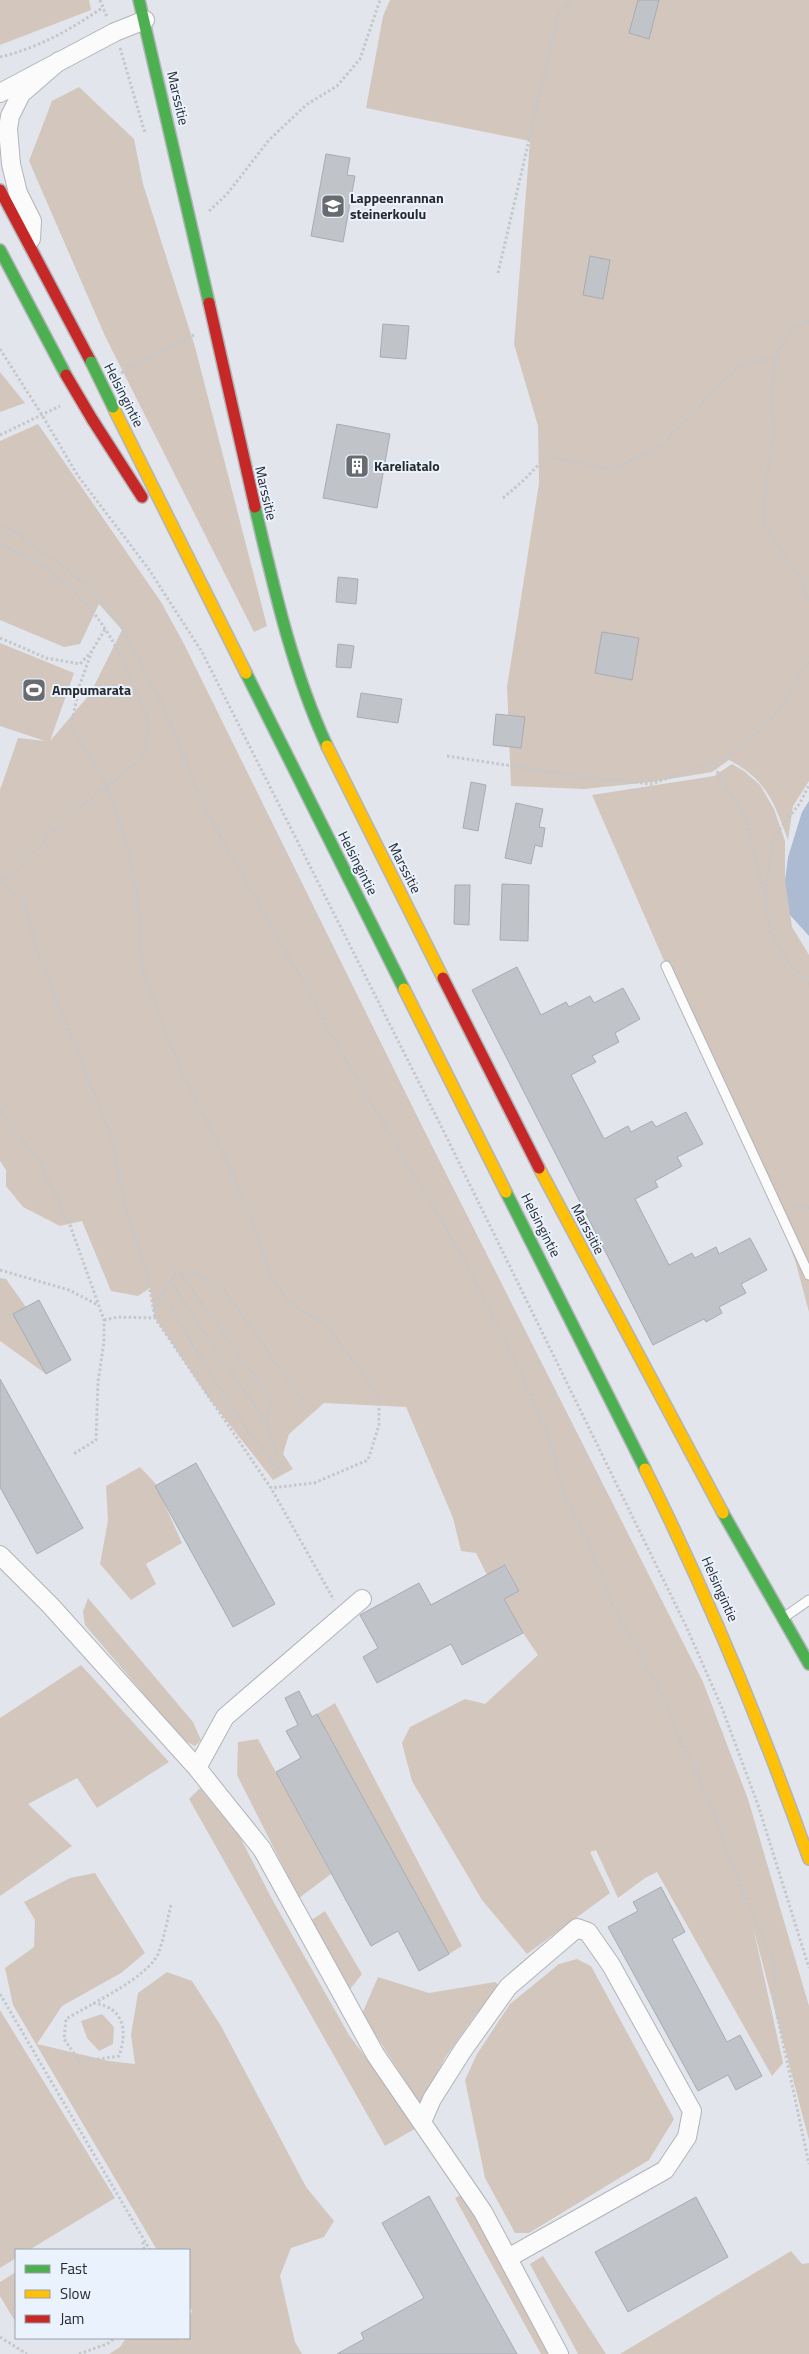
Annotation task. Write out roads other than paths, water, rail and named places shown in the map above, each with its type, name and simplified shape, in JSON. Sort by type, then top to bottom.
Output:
[{"type":"main road","name":"Marssitie","points":[[139,0],[280,615],[296,666],[326,744],[549,1188],[723,1513],[809,1664]]},
{"type":"main road","name":"Helsingintie","points":[[0,190],[91,362],[217,617],[603,1381],[689,1557],[749,1695],[784,1786],[809,1860]]},
{"type":"main road","points":[[0,250],[66,375],[149,510]]},
{"type":"main road","name":"Helsingintie","points":[[160,526],[217,617]]},
{"type":"street","points":[[0,92],[115,32],[145,20]]},
{"type":"street","points":[[30,249],[32,221],[18,193],[11,164],[8,129],[10,116],[21,94],[58,62]]},
{"type":"street","points":[[0,1555],[50,1605],[197,1768],[262,1849],[375,2054],[483,2212],[559,2354]]},
{"type":"street","points":[[197,1768],[225,1717],[362,1599]]},
{"type":"street","points":[[422,2122],[432,2099],[463,2050],[508,1987],[576,1928],[588,1932],[610,1965],[692,2111],[688,2137],[665,2170],[508,2258]]},
{"type":"lane","points":[[666,966],[809,1275]]},
{"type":"lane","points":[[783,1618],[809,1600]]},
{"type":"water","points":[[809,801],[809,936],[790,915],[785,881],[788,857],[802,812]]},
{"type":"place","name":"Lappeenrannan steinerkoulu","points":[[333,206]]},
{"type":"place","name":"Kareliatalo","points":[[357,466]]},
{"type":"place","name":"Ampumarata","points":[[34,690]]}]
